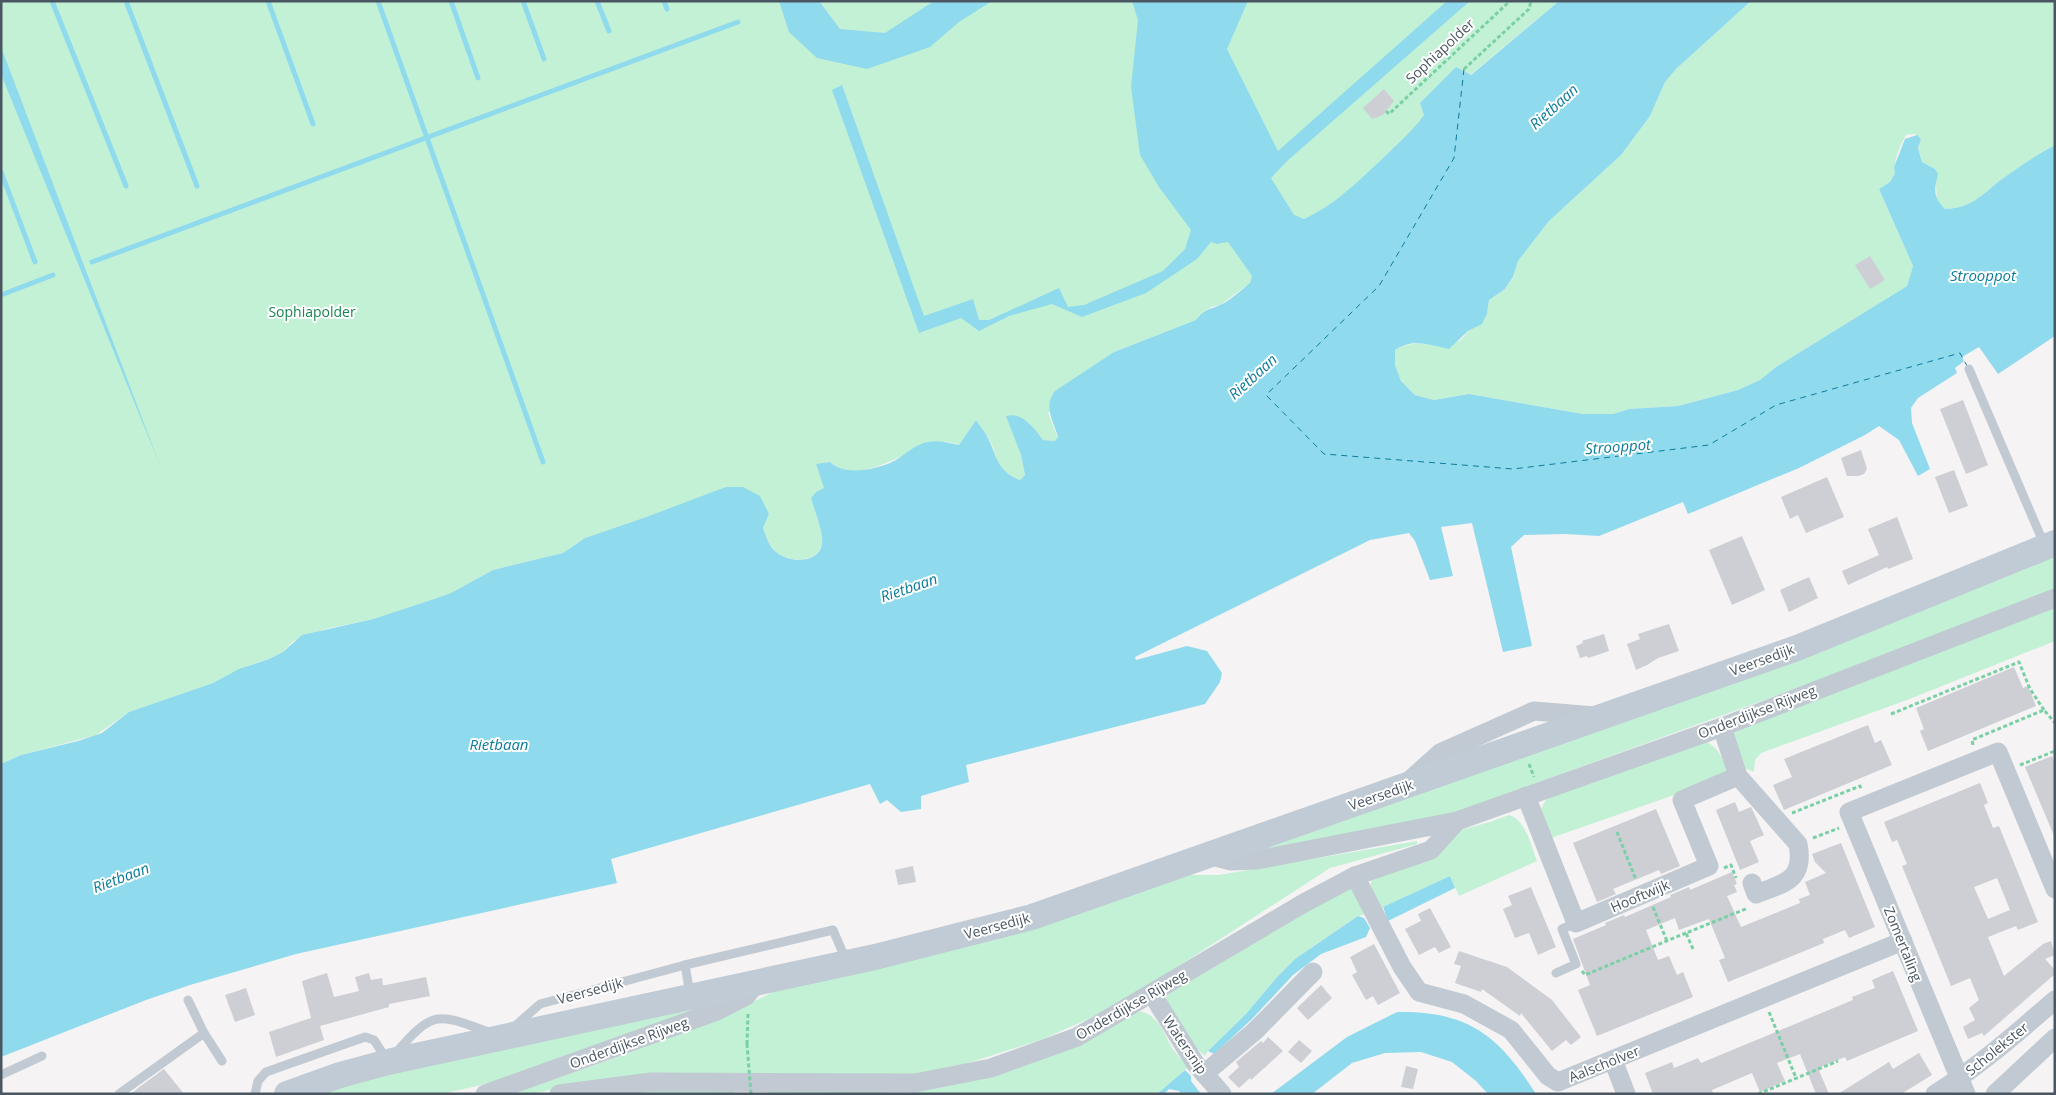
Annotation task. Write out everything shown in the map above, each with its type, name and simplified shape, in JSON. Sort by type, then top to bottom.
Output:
[{"type":"main road","name":"Veersedijk","points":[[287,1094],[340,1075],[388,1062],[690,997],[752,989],[847,963],[939,942],[1032,917],[1797,648],[2050,545]]},
{"type":"street","name":"Onderdijkse Rijweg","points":[[1208,855],[1230,861],[1257,860],[1457,821],[1722,726],[2055,598]]},
{"type":"street","points":[[1401,788],[1440,753],[1534,711],[1602,717]]},
{"type":"street","points":[[1722,726],[1738,776],[1783,816],[1798,844],[1801,856],[1797,874],[1787,883],[1754,888]]},
{"type":"street","points":[[1852,823],[1849,812],[1998,752],[2055,889]]},
{"type":"street","points":[[1708,866],[1682,800],[1738,776]]},
{"type":"street","points":[[1533,794],[1576,924]]},
{"type":"street","name":"Onderdijkse Rijweg","points":[[559,1094],[651,1082],[915,1083],[991,1068],[1077,1037],[1304,903],[1355,876],[1431,850],[1457,821]]},
{"type":"street","name":"Zomertaling","points":[[1852,823],[1903,941],[1962,1087]]},
{"type":"street","name":"Hooftwijk","points":[[1576,924],[1708,866]]},
{"type":"street","name":"Aalscholver","points":[[1355,876],[1402,967],[1419,992],[1464,1004],[1511,1030],[1548,1076],[1558,1082],[1903,941]]},
{"type":"street","points":[[1204,1074],[1255,1032],[1313,972]]},
{"type":"street","name":"Onderdijkse Rijweg","points":[[491,1093],[717,1010],[752,989]]},
{"type":"street","name":"Watersnip","points":[[1152,994],[1185,1050],[1222,1094]]},
{"type":"street","name":"Scholekster","points":[[1936,1094],[1962,1087],[2028,1023],[2055,1000]]},
{"type":"street","points":[[1995,1094],[2055,1038]]},
{"type":"street","points":[[1612,1060],[1626,1094]]},
{"type":"lane","points":[[1969,369],[2050,545]]},
{"type":"lane","points":[[1556,972],[1576,964],[1562,929],[1576,924]]},
{"type":"lane","name":"Veersedijk","points":[[502,1037],[540,1004],[686,965],[833,930],[847,963]]},
{"type":"lane","points":[[686,965],[690,997]]},
{"type":"lane","points":[[188,1000],[204,1033],[222,1061]]},
{"type":"lane","points":[[119,1094],[204,1033]]},
{"type":"lane","points":[[255,1094],[258,1081],[266,1072],[365,1037],[374,1040],[388,1062]]},
{"type":"lane","points":[[1,1075],[42,1056]]},
{"type":"path","name":"Sophiapolder","points":[[1386,111],[1389,114],[1510,1]]},
{"type":"path","points":[[1464,69],[1529,9],[1531,1]]},
{"type":"path","points":[[1891,714],[2019,662],[2030,689],[2055,723]]},
{"type":"path","points":[[1979,759],[1972,740],[2044,710]]},
{"type":"path","points":[[1522,745],[1533,794]]},
{"type":"path","points":[[2006,770],[2055,751]]},
{"type":"path","points":[[1783,816],[1860,786],[1867,804]]},
{"type":"path","points":[[1798,844],[1852,823]]},
{"type":"path","points":[[1616,832],[1667,942]]},
{"type":"path","points":[[1576,964],[1585,975],[1753,906],[1754,888],[1737,880],[1731,865],[1718,870],[1708,866]]},
{"type":"path","points":[[1686,934],[1693,949]]},
{"type":"path","points":[[751,1094],[748,1044],[752,989]]},
{"type":"path","points":[[1764,998],[1796,1078]]},
{"type":"path","points":[[1758,1094],[1838,1062]]},
{"type":"green space","name":"Sophiapolder","points":[[1,1],[1559,1],[1470,75],[1456,68],[1420,103],[1425,115],[1415,128],[1346,193],[1320,211],[1304,219],[1252,276],[1250,283],[1220,305],[1211,307],[1199,315],[1196,320],[1114,352],[1048,413],[1058,438],[1055,441],[1043,440],[1030,424],[1007,416],[1021,455],[1025,475],[1020,480],[1011,476],[1001,467],[992,444],[976,420],[959,445],[946,442],[931,445],[870,469],[856,471],[842,469],[830,462],[816,465],[825,488],[816,492],[811,498],[820,528],[822,544],[815,555],[809,558],[795,559],[781,556],[771,547],[763,528],[769,514],[649,516],[585,538],[563,553],[493,570],[451,593],[373,619],[325,629],[293,641],[283,652],[269,659],[252,664],[213,683],[129,712],[96,735],[21,755],[1,764]]},
{"type":"green space","points":[[1751,1],[2055,1],[2055,145],[2021,166],[1970,203],[1945,209],[1937,200],[1935,169],[1922,162],[1918,148],[1921,139],[1915,134],[1906,135],[1896,159],[1895,173],[1890,182],[1879,189],[1913,266],[1907,286],[1776,367],[1760,380],[1738,390],[1678,406],[1629,409],[1613,414],[1583,414],[1469,394],[1434,400],[1415,395],[1401,381],[1395,365],[1395,350],[1411,344],[1451,344],[1462,339],[1470,330],[1483,321],[1486,316],[1489,300],[1505,289],[1513,278],[1518,261],[1549,221],[1621,155],[1650,116],[1665,82],[1676,69]]},
{"type":"green space","points":[[2055,552],[2055,589],[1805,685],[1439,817],[1257,854],[1255,849]]},
{"type":"green space","points":[[2055,605],[2055,641],[1907,700],[1761,753],[1755,760],[1754,772],[1744,768],[1733,736],[1738,727]]},
{"type":"green space","points":[[1703,740],[1718,751],[1721,756],[1725,767],[1726,779],[1717,780],[1548,839],[1541,823],[1540,813],[1548,797]]},
{"type":"green space","points":[[1509,815],[1520,822],[1524,828],[1537,861],[1459,896],[1450,876],[1379,909],[1370,887],[1372,878],[1461,830]]},
{"type":"green space","points":[[1417,841],[1417,844],[1330,868],[1134,995],[1086,1020],[1043,1039],[965,1064],[914,1074],[882,1076],[562,1087],[533,1094],[514,1092],[588,1067],[697,1026],[803,977],[1190,875],[1219,875]]},
{"type":"green space","points":[[1347,887],[1353,889],[1366,914],[1358,916],[1295,959],[1205,1056],[1193,1045],[1166,1001],[1167,993]]},
{"type":"green space","points":[[702,1008],[527,1072],[441,1094],[313,1094],[322,1090],[652,1014]]},
{"type":"green space","points":[[1138,1011],[1145,1013],[1155,1020],[1163,1030],[1172,1048],[1188,1067],[1157,1094],[908,1094]]},
{"type":"green space","points":[[634,1089],[735,1089],[734,1094],[593,1094]]},
{"type":"green space","points":[[828,1089],[883,1091],[887,1094],[769,1094],[768,1092]]},
{"type":"water","points":[[779,1],[819,1],[840,29],[885,33],[934,1],[992,1],[959,22],[930,47],[867,69],[817,58],[789,32]]},
{"type":"water","name":"Rietbaan","points":[[1132,1],[1248,1],[1227,49],[1278,151],[1447,1],[1470,1],[1286,162],[1271,178],[1294,215],[1304,219],[1326,207],[1345,192],[1404,138],[1424,115],[1420,103],[1456,67],[1471,75],[1559,1],[1751,1],[1676,69],[1665,82],[1650,116],[1621,155],[1549,221],[1518,261],[1513,277],[1505,289],[1489,300],[1487,314],[1482,324],[1468,331],[1449,349],[1415,343],[1395,350],[1395,365],[1401,381],[1415,395],[1434,400],[1469,394],[1583,414],[1613,414],[1629,409],[1678,406],[1738,390],[1760,380],[1776,367],[1907,286],[1913,266],[1879,189],[1890,182],[1895,173],[1894,167],[1905,139],[1917,135],[1921,139],[1918,148],[1922,162],[1935,169],[1938,174],[1936,197],[1945,209],[1970,203],[2021,166],[2055,145],[2055,336],[1998,374],[1979,347],[1962,357],[1964,361],[1955,368],[1957,373],[1918,398],[1911,408],[1912,423],[1930,469],[1918,476],[1899,440],[1879,426],[1799,468],[1688,514],[1683,502],[1599,536],[1565,534],[1524,535],[1511,547],[1532,646],[1503,652],[1472,523],[1441,527],[1453,576],[1430,580],[1415,541],[1409,533],[1370,540],[1135,657],[1136,660],[1187,646],[1207,651],[1222,673],[1220,682],[1205,704],[966,765],[969,782],[921,796],[921,809],[901,812],[887,800],[880,804],[870,784],[611,859],[617,883],[296,954],[146,1000],[1,1057],[1,764],[21,755],[102,733],[129,712],[213,683],[239,669],[269,659],[283,652],[302,635],[373,619],[431,600],[451,593],[493,570],[563,553],[585,538],[726,487],[743,487],[760,496],[769,514],[763,528],[771,547],[781,556],[802,560],[820,551],[822,544],[820,528],[811,498],[816,492],[824,488],[816,464],[830,462],[843,469],[851,470],[875,468],[890,463],[923,443],[936,441],[959,445],[976,420],[988,437],[1003,469],[1020,480],[1025,475],[1021,455],[1006,416],[1012,415],[1023,418],[1043,440],[1055,441],[1058,437],[1049,408],[1051,397],[1055,391],[1114,352],[1196,320],[1204,312],[1228,300],[1250,283],[1252,276],[1228,242],[1217,244],[1211,242],[1197,259],[1146,293],[1082,317],[1052,304],[1009,316],[979,331],[961,318],[919,333],[832,90],[842,85],[924,316],[973,299],[979,320],[989,320],[1059,288],[1068,307],[1084,305],[1163,271],[1185,249],[1191,230],[1159,187],[1140,155],[1131,87],[1138,20]]},
{"type":"water","points":[[1,47],[161,468],[1,74]]},
{"type":"water","points":[[1450,876],[1455,888],[1388,921],[1383,907]]},
{"type":"water","points":[[1358,916],[1364,918],[1370,928],[1366,937],[1321,954],[1293,975],[1252,1019],[1214,1054],[1208,1051],[1245,1015],[1295,959]]},
{"type":"water","points":[[1397,1012],[1444,1016],[1463,1022],[1480,1031],[1495,1042],[1509,1057],[1536,1094],[1488,1094],[1476,1081],[1452,1062],[1421,1052],[1385,1053],[1352,1063],[1312,1094],[1271,1094],[1347,1037]]},
{"type":"water","points":[[1185,1070],[1191,1076],[1191,1081],[1201,1094],[1181,1094],[1179,1091],[1169,1089],[1164,1094],[1157,1094]]},
{"type":"building","points":[[1384,89],[1394,101],[1383,115],[1372,119],[1363,108]]},
{"type":"building","points":[[1870,256],[1885,280],[1870,289],[1855,265]]},
{"type":"building","points":[[1963,400],[1988,465],[1966,474],[1940,409]]},
{"type":"building","points":[[1861,450],[1867,469],[1864,474],[1847,476],[1841,458]]},
{"type":"building","points":[[1954,470],[1968,506],[1949,513],[1935,477]]},
{"type":"building","points":[[1827,477],[1844,517],[1806,533],[1798,515],[1790,519],[1781,497]]},
{"type":"building","points":[[1897,517],[1913,559],[1888,569],[1887,567],[1848,585],[1842,571],[1879,555],[1868,529]]},
{"type":"building","points":[[1742,536],[1765,590],[1732,605],[1709,550]]},
{"type":"building","points":[[1809,577],[1818,598],[1789,612],[1780,590]]},
{"type":"building","points":[[1669,624],[1679,651],[1658,658],[1636,670],[1627,644],[1640,639],[1638,634]]},
{"type":"building","points":[[1604,634],[1609,651],[1588,658],[1587,656],[1580,658],[1576,646],[1583,643],[1582,641]]},
{"type":"building","points":[[2014,667],[2023,688],[2028,686],[2036,706],[1928,751],[1920,731],[1924,729],[1916,708]]},
{"type":"building","points":[[1868,725],[1875,743],[1881,740],[1892,765],[1784,810],[1773,785],[1792,777],[1784,759]]},
{"type":"building","points":[[2052,756],[2055,763],[2055,838],[2025,767]]},
{"type":"building","points":[[1980,783],[1988,803],[1984,805],[1993,828],[1999,826],[2038,922],[2018,930],[2016,926],[1988,937],[2004,976],[2043,944],[2051,941],[2055,955],[2045,959],[2055,970],[2055,974],[1984,1036],[1982,1033],[1968,1039],[1963,1027],[1975,1020],[1969,1008],[1979,1000],[1970,978],[1951,986],[1902,866],[1907,864],[1897,840],[1892,842],[1884,822]],"holes":[[[1997,878],[2010,910],[1988,919],[1974,887]]]},
{"type":"building","points":[[1735,802],[1739,812],[1751,807],[1764,835],[1750,841],[1759,862],[1740,870],[1716,810]]},
{"type":"building","points":[[1656,809],[1680,866],[1661,874],[1659,870],[1613,889],[1616,894],[1597,902],[1573,843]]},
{"type":"building","points":[[1841,843],[1875,927],[1849,938],[1845,930],[1823,939],[1824,943],[1728,982],[1719,960],[1725,958],[1709,919],[1679,930],[1675,918],[1646,930],[1658,960],[1669,956],[1677,975],[1683,972],[1693,997],[1597,1036],[1578,990],[1590,985],[1573,939],[1606,925],[1605,923],[1624,915],[1625,917],[1671,897],[1670,895],[1689,887],[1690,890],[1732,872],[1737,884],[1734,885],[1737,892],[1727,896],[1741,927],[1800,903],[1799,899],[1810,895],[1805,882],[1826,873],[1815,862],[1812,854]]},
{"type":"building","points":[[913,866],[916,882],[898,885],[895,870]]},
{"type":"building","points":[[1531,887],[1556,947],[1538,955],[1529,933],[1515,938],[1503,909],[1512,905],[1508,896]]},
{"type":"building","points":[[1430,908],[1451,947],[1439,953],[1435,947],[1419,955],[1405,929],[1421,921],[1418,914]]},
{"type":"building","points":[[1374,944],[1400,993],[1378,1005],[1373,996],[1366,1000],[1352,975],[1357,972],[1350,957]]},
{"type":"building","points":[[1459,951],[1507,967],[1552,1000],[1581,1037],[1571,1045],[1566,1040],[1552,1051],[1521,1013],[1520,1016],[1482,989],[1481,992],[1455,983],[1461,966],[1454,964]]},
{"type":"building","points":[[1893,971],[1918,1031],[1847,1061],[1845,1057],[1818,1068],[1829,1094],[1816,1094],[1800,1054],[1777,1063],[1785,1081],[1760,1092],[1752,1073],[1712,1090],[1713,1094],[1653,1094],[1645,1073],[1672,1062],[1674,1068],[1698,1058],[1701,1063],[1853,1000],[1852,997],[1875,988],[1872,980]]},
{"type":"building","points":[[327,973],[334,997],[359,991],[355,977],[369,973],[371,980],[382,978],[383,985],[426,977],[430,996],[389,1004],[389,1007],[320,1026],[324,1040],[276,1057],[269,1032],[311,1018],[302,981]]},
{"type":"building","points":[[1321,985],[1332,998],[1308,1020],[1297,1008]]},
{"type":"building","points":[[246,988],[255,1015],[235,1022],[225,995]]},
{"type":"building","points":[[1268,1037],[1283,1051],[1251,1080],[1250,1078],[1239,1088],[1228,1077],[1239,1067],[1236,1062],[1261,1041],[1263,1043]]},
{"type":"building","points":[[1299,1040],[1312,1051],[1301,1063],[1288,1052]]},
{"type":"building","points":[[1919,1053],[1932,1075],[1901,1094],[1838,1094],[1889,1062],[1893,1069]]},
{"type":"building","points":[[1406,1066],[1418,1069],[1413,1089],[1401,1087]]},
{"type":"building","points":[[164,1069],[184,1094],[131,1094],[138,1088]]},
{"type":"waterway","points":[[52,1],[126,186]]},
{"type":"waterway","points":[[126,1],[197,186]]},
{"type":"waterway","points":[[268,1],[313,124]]},
{"type":"waterway","points":[[378,1],[543,462]]},
{"type":"waterway","points":[[451,1],[478,78]]},
{"type":"waterway","points":[[523,1],[544,59]]},
{"type":"waterway","points":[[597,1],[609,31]]},
{"type":"waterway","points":[[664,1],[667,9]]},
{"type":"waterway","points":[[92,262],[738,22]]},
{"type":"waterway","points":[[1,172],[35,262]]},
{"type":"waterway","points":[[1,295],[53,275]]},
{"type":"ferry route","points":[[1464,69],[1454,158],[1379,286],[1266,395],[1324,454],[1513,469],[1709,445],[1776,405],[1960,353],[1967,366]]},
{"type":"water label","name":"Strooppot","points":[[1983,276]]},
{"type":"water label","name":"Strooppot","points":[[1618,447]]}]
